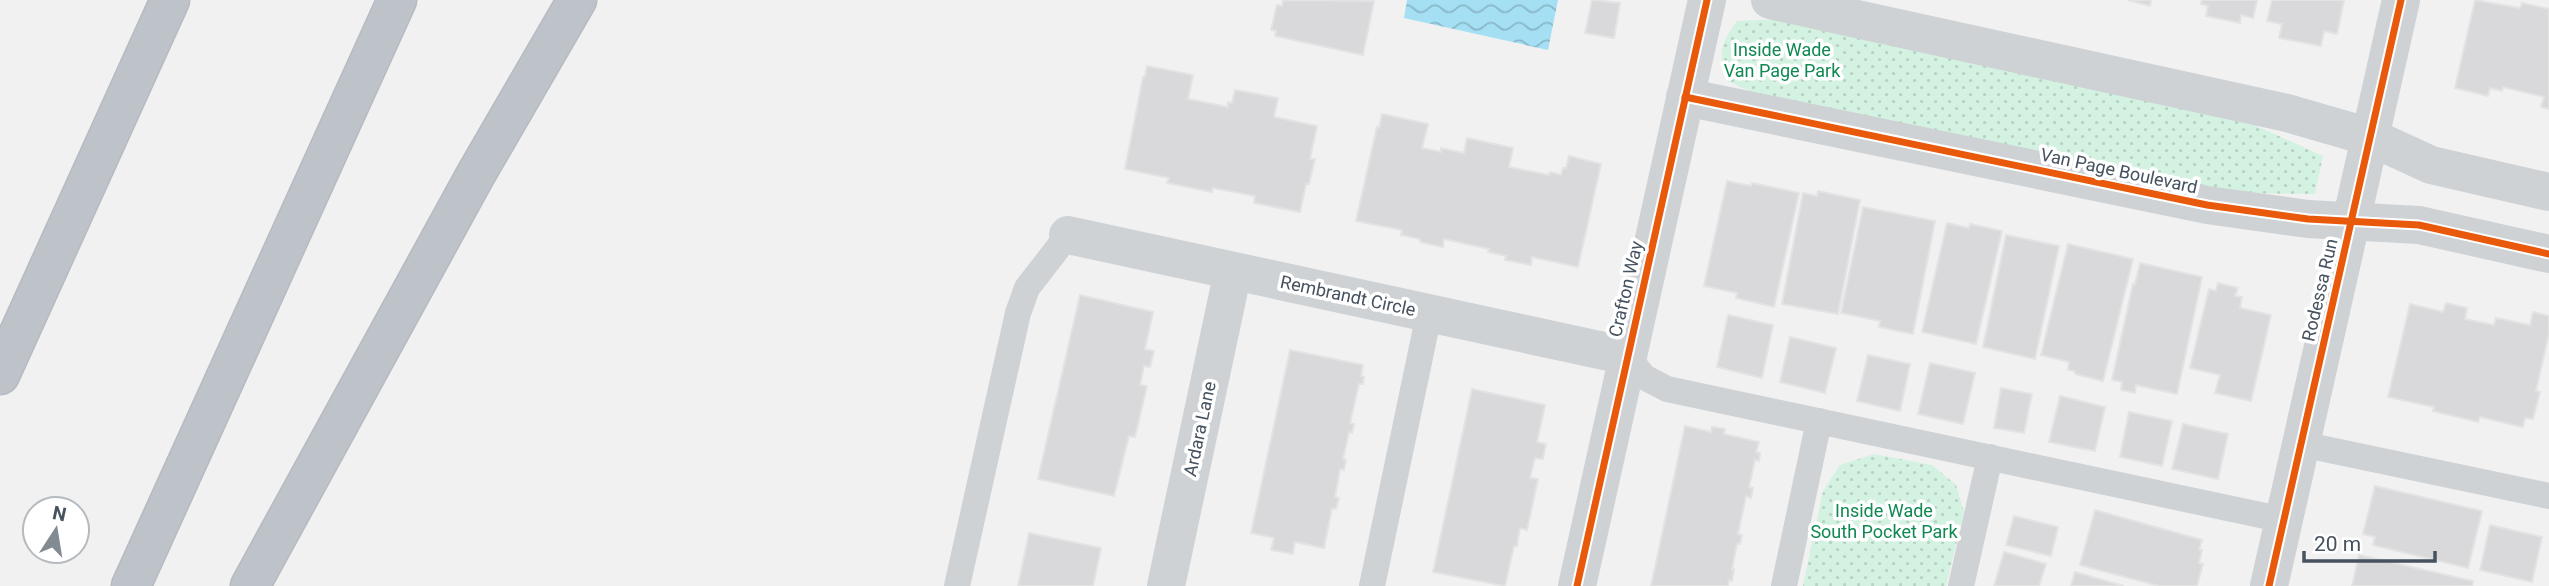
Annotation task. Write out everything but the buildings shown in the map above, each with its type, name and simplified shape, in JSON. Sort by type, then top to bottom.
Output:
[{"type":"highway","points":[[0,374],[170,0]]},
{"type":"highway","points":[[131,586],[397,0]]},
{"type":"highway","points":[[250,586],[476,174],[577,0]]},
{"type":"street","name":"Crafton Way","points":[[1577,586],[1707,0]]},
{"type":"street","points":[[1770,0],[2287,113],[2370,137],[2431,165],[2549,192]]},
{"type":"street","name":"Rodessa Run","points":[[2269,586],[2400,0]]},
{"type":"street","name":"Van Page Boulevard","points":[[1685,97],[2207,205],[2265,214],[2419,225],[2549,254]]},
{"type":"street","name":"Rembrandt Circle","points":[[1068,235],[1627,356]]},
{"type":"street","name":"Ardara Lane","points":[[1166,586],[1233,271]]},
{"type":"lane","points":[[957,586],[1018,313],[1027,288],[1068,235]]},
{"type":"lane","points":[[1372,586],[1429,314]]},
{"type":"lane","points":[[1627,356],[1644,377],[1667,389],[2284,520]]},
{"type":"lane","points":[[1784,586],[1819,421]]},
{"type":"lane","points":[[2301,444],[2549,496]]},
{"type":"lane","points":[[1961,586],[1990,457]]},
{"type":"green space","name":"Inside Wade Van Page Park","points":[[1777,19],[2243,120],[2323,156],[2315,194],[2229,193],[1760,96],[1728,81],[1722,63],[1722,50],[1737,21]]},
{"type":"green space","name":"Inside Wade South Pocket Park","points":[[1874,454],[1932,465],[1956,485],[1964,512],[1946,586],[1803,586],[1823,491],[1840,465]]},
{"type":"water","points":[[1407,0],[1558,0],[1548,50],[1404,18]]},
{"type":"cycle path","points":[[1577,586],[1707,0]]},
{"type":"cycle path","points":[[2269,586],[2401,0]]},
{"type":"cycle path","points":[[1685,97],[2207,205],[2308,219],[2419,225],[2549,254]]}]
